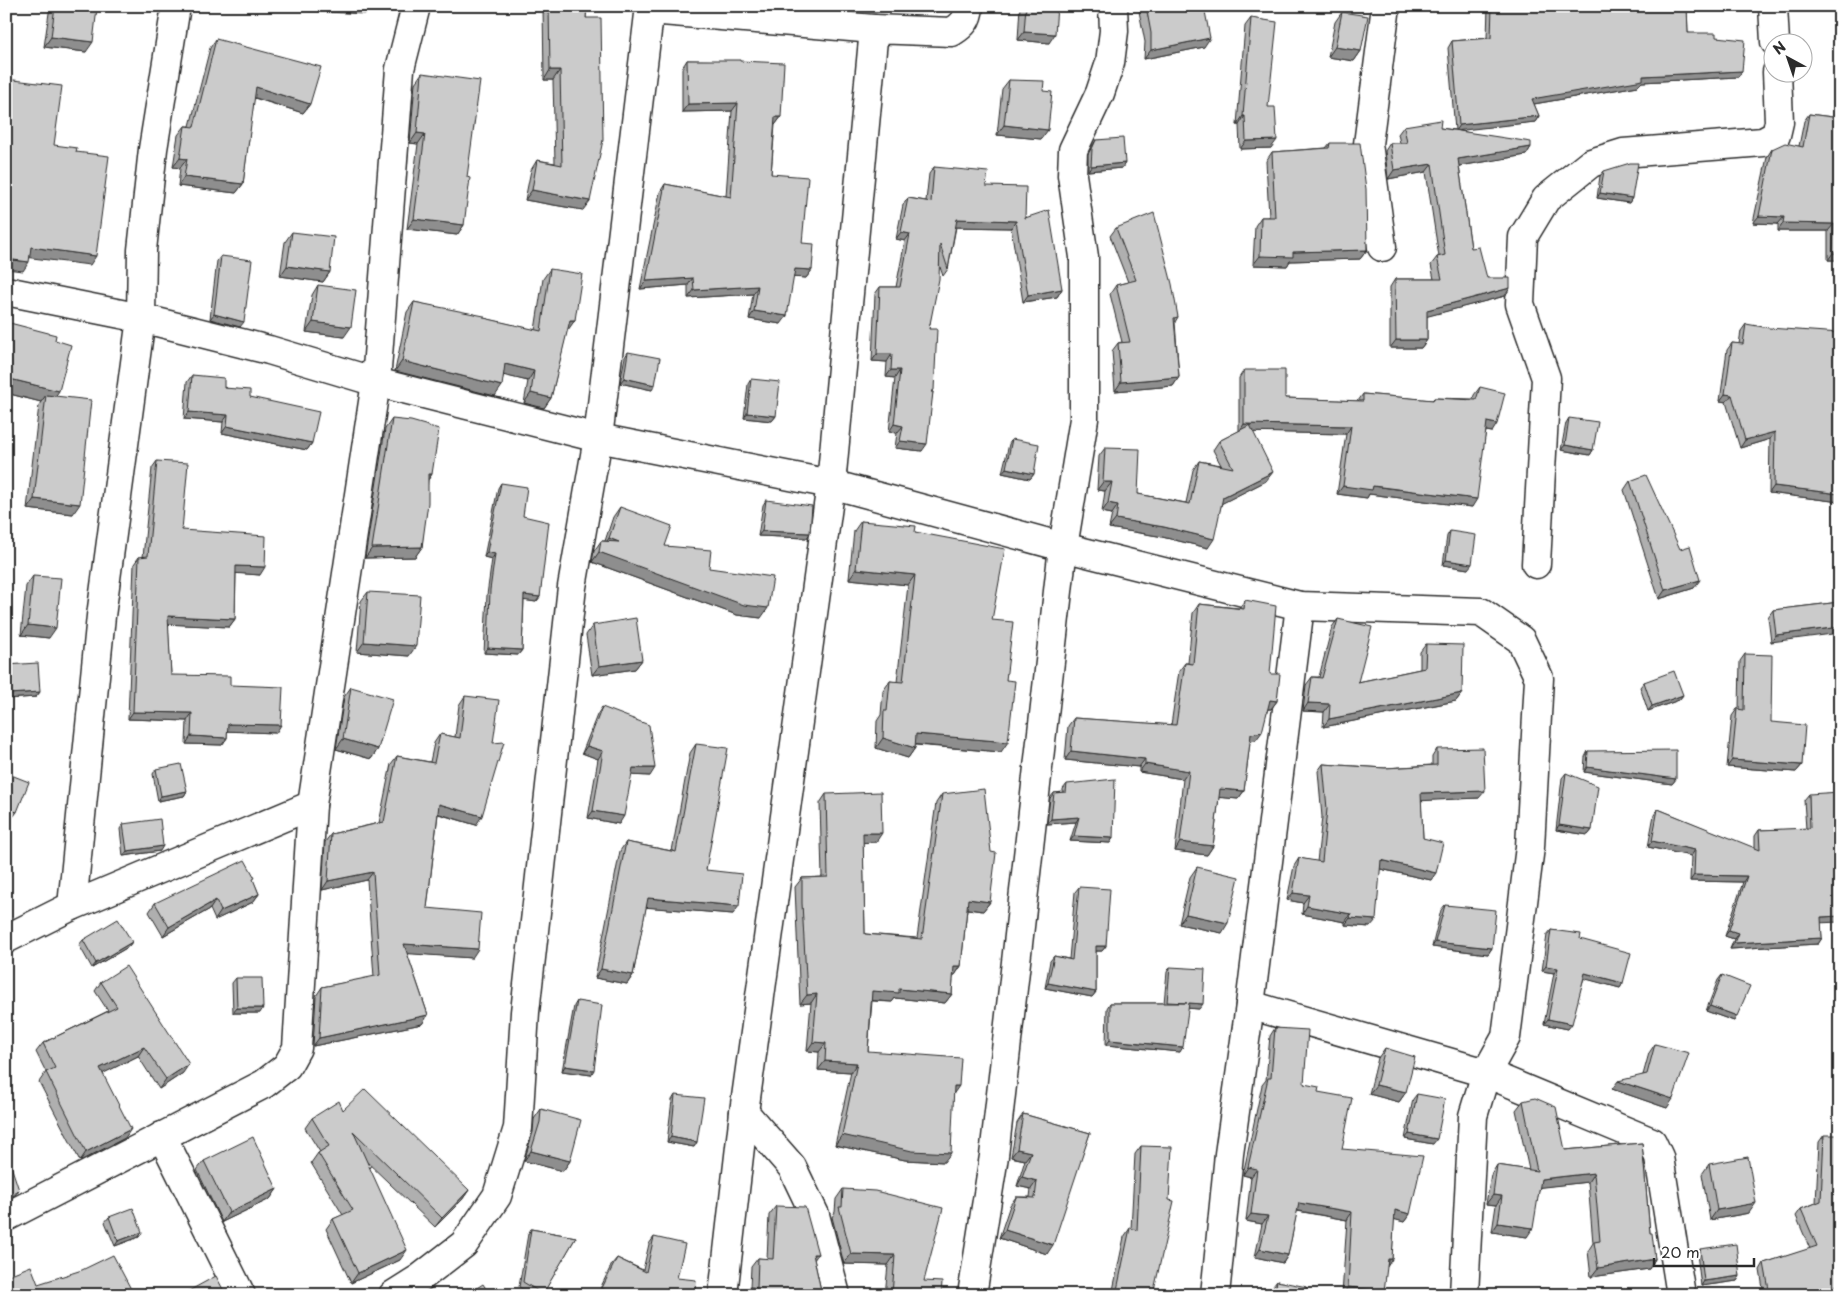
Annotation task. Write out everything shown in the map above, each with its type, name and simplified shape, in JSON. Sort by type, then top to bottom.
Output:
[{"type":"street","points":[[72,906],[101,616],[141,318],[142,250],[153,150],[176,6]]},
{"type":"street","points":[[6,1217],[264,1084],[287,1066],[297,1048],[312,805],[376,382],[400,69],[416,6]]},
{"type":"street","points":[[393,1295],[420,1278],[464,1244],[497,1196],[518,1128],[525,1012],[572,587],[598,438],[650,8],[874,29],[952,32],[963,25],[968,15],[969,6]]},
{"type":"street","points":[[972,1295],[994,1156],[1063,547],[1084,419],[1084,257],[1072,175],[1073,150],[1100,93],[1110,63],[1114,32],[1113,6]]},
{"type":"street","points":[[1382,247],[1368,144],[1386,6]]},
{"type":"street","points":[[1773,6],[1774,32]]},
{"type":"street","points":[[723,1295],[744,1112],[830,484],[874,29]]},
{"type":"street","points":[[1536,564],[1546,378],[1520,304],[1523,237],[1546,199],[1591,163],[1623,153],[1763,142],[1776,135],[1779,122],[1777,82]]},
{"type":"street","points":[[6,291],[141,318],[269,350],[376,382],[598,438],[830,484],[1063,547],[1300,606],[1481,612],[1521,640],[1539,678],[1530,847],[1506,1037],[1486,1072],[1473,1116],[1464,1295]]},
{"type":"street","points":[[1215,1295],[1229,1154],[1250,1004],[1300,606]]},
{"type":"street","points":[[6,939],[72,906],[312,805]]},
{"type":"street","points":[[1250,1004],[1486,1072],[1652,1142],[1659,1157],[1681,1295]]},
{"type":"street","points":[[744,1112],[792,1168],[815,1215],[836,1295]]},
{"type":"street","points":[[162,1136],[241,1295]]},
{"type":"building","points":[[55,6],[90,6],[97,8],[93,42],[51,37]]},
{"type":"building","points":[[549,6],[587,6],[586,18],[601,18],[603,140],[590,201],[532,190],[537,160],[562,165],[560,70],[550,70]]},
{"type":"building","points":[[1026,6],[1057,6],[1055,34],[1024,32]]},
{"type":"building","points":[[1146,6],[1204,6],[1210,38],[1151,50],[1151,33]]},
{"type":"building","points":[[1492,6],[1687,6],[1688,33],[1716,33],[1716,37],[1745,40],[1742,71],[1643,76],[1643,80],[1532,99],[1539,116],[1459,125],[1452,41],[1491,38]]},
{"type":"building","points":[[1342,12],[1368,16],[1361,51],[1335,47]]},
{"type":"building","points":[[1251,18],[1277,22],[1268,107],[1275,107],[1277,140],[1246,141],[1245,116],[1243,116]]},
{"type":"building","points":[[216,39],[321,67],[310,104],[256,87],[243,184],[184,177],[187,159],[180,158],[185,126],[194,127]]},
{"type":"building","points":[[687,60],[740,60],[784,63],[781,117],[775,117],[771,174],[808,177],[802,243],[814,244],[812,270],[795,269],[787,316],[754,311],[758,286],[694,290],[693,278],[646,281],[665,184],[731,197],[738,103],[688,104]]},
{"type":"building","points":[[422,73],[480,81],[467,177],[470,178],[464,225],[414,219],[425,134],[417,133]]},
{"type":"building","points":[[6,79],[62,86],[54,145],[77,148],[76,152],[109,156],[96,256],[31,247],[29,262],[6,259]]},
{"type":"building","points":[[1009,80],[1044,81],[1043,91],[1052,92],[1048,130],[1004,125]]},
{"type":"building","points":[[1809,114],[1840,118],[1840,253],[1833,253],[1834,224],[1783,223],[1784,217],[1759,216],[1772,149],[1785,143],[1803,147]]},
{"type":"building","points":[[1441,120],[1440,128],[1531,142],[1531,147],[1458,159],[1471,248],[1479,247],[1487,278],[1510,278],[1510,288],[1427,310],[1427,340],[1396,340],[1395,279],[1442,279],[1437,257],[1445,255],[1432,164],[1394,170],[1390,143],[1407,143],[1404,126]]},
{"type":"building","points":[[1123,138],[1125,163],[1091,166],[1092,149],[1096,140]]},
{"type":"building","points":[[1330,143],[1360,143],[1366,189],[1367,250],[1293,252],[1293,257],[1260,256],[1261,217],[1275,217],[1272,152],[1329,148]]},
{"type":"building","points":[[1630,163],[1638,163],[1632,198],[1600,193],[1604,171]]},
{"type":"building","points":[[934,167],[988,172],[986,186],[1026,187],[1025,218],[1049,210],[1062,289],[1028,295],[1016,221],[957,219],[948,269],[940,244],[939,279],[929,329],[937,329],[934,390],[931,392],[933,392],[927,444],[900,441],[903,426],[894,424],[900,370],[891,370],[892,354],[877,354],[880,287],[900,287],[910,234],[901,232],[908,198],[931,202]]},
{"type":"building","points":[[1154,213],[1172,284],[1178,317],[1174,318],[1179,377],[1121,382],[1118,343],[1130,342],[1116,285],[1136,280],[1116,228]]},
{"type":"building","points":[[292,232],[334,237],[330,272],[287,266]]},
{"type":"building","points":[[221,256],[252,260],[244,322],[214,314]]},
{"type":"building","points":[[550,269],[582,274],[575,320],[570,320],[551,398],[531,393],[534,371],[505,364],[502,386],[402,361],[414,302],[484,316],[484,318],[541,331]]},
{"type":"building","points":[[318,285],[356,290],[351,327],[313,322]]},
{"type":"building","points":[[6,322],[56,335],[55,340],[71,345],[59,391],[6,378]]},
{"type":"building","points":[[1746,324],[1769,328],[1840,333],[1840,494],[1774,486],[1775,432],[1745,440],[1732,395],[1725,394],[1732,343],[1743,344]]},
{"type":"building","points":[[628,352],[660,358],[655,385],[624,378]]},
{"type":"building","points":[[1244,370],[1285,370],[1285,398],[1363,401],[1363,394],[1434,400],[1434,398],[1476,400],[1480,387],[1505,393],[1497,424],[1487,422],[1477,499],[1373,486],[1372,490],[1343,486],[1351,426],[1244,424]]},
{"type":"building","points":[[192,375],[224,378],[224,388],[250,390],[250,397],[319,412],[312,443],[227,426],[228,415],[189,412]]},
{"type":"building","points":[[751,379],[780,382],[776,416],[747,413]]},
{"type":"building","points":[[46,395],[91,400],[80,504],[34,499]]},
{"type":"building","points":[[1569,418],[1598,422],[1593,450],[1565,445]]},
{"type":"building","points":[[392,419],[411,421],[439,429],[432,474],[428,474],[428,503],[422,547],[372,548]]},
{"type":"building","points":[[1250,425],[1273,472],[1223,497],[1214,539],[1164,527],[1116,519],[1118,505],[1108,503],[1112,482],[1103,482],[1105,448],[1140,449],[1138,494],[1190,504],[1199,461],[1233,468],[1219,441]]},
{"type":"building","points":[[1012,439],[1039,444],[1034,474],[1006,468]]},
{"type":"building","points":[[157,461],[188,463],[182,530],[266,536],[265,567],[236,566],[235,619],[168,616],[171,675],[230,676],[230,685],[283,687],[281,725],[228,724],[227,738],[191,736],[192,713],[133,712],[139,557],[148,556]]},
{"type":"building","points":[[1646,475],[1680,549],[1690,546],[1700,580],[1665,590],[1630,481]]},
{"type":"building","points":[[501,483],[527,487],[523,516],[549,522],[540,597],[524,595],[522,650],[488,648],[490,590],[495,554],[487,552]]},
{"type":"building","points":[[766,500],[812,506],[810,533],[762,531]]},
{"type":"building","points":[[620,507],[672,526],[665,546],[711,550],[709,568],[773,577],[768,608],[744,605],[599,552],[601,541],[619,542],[609,538]]},
{"type":"building","points":[[861,521],[916,526],[915,532],[1005,549],[992,620],[1013,622],[1006,680],[1015,681],[1008,742],[916,734],[915,748],[883,738],[884,711],[887,711],[890,681],[903,682],[915,575],[856,569]]},
{"type":"building","points":[[1450,531],[1476,535],[1472,564],[1446,560]]},
{"type":"building","points":[[33,576],[61,578],[56,628],[28,625]]},
{"type":"building","points":[[368,592],[420,595],[416,646],[364,642]]},
{"type":"building","points":[[1245,600],[1276,606],[1270,674],[1280,674],[1277,701],[1270,700],[1262,732],[1251,734],[1244,791],[1220,789],[1213,846],[1180,842],[1189,771],[1145,764],[1145,759],[1071,751],[1074,718],[1176,725],[1185,663],[1193,664],[1199,604],[1244,609]]},
{"type":"building","points":[[1840,602],[1840,627],[1776,635],[1773,610]]},
{"type":"building","points":[[636,618],[642,660],[599,666],[593,625]]},
{"type":"building","points":[[1338,619],[1372,627],[1358,682],[1425,668],[1426,644],[1463,645],[1462,693],[1329,719],[1330,704],[1308,703],[1312,677],[1322,678]]},
{"type":"building","points":[[1745,654],[1772,655],[1771,722],[1805,725],[1802,765],[1732,760],[1737,709],[1744,710]]},
{"type":"building","points":[[38,663],[40,692],[8,694],[6,665]]},
{"type":"building","points":[[1674,671],[1683,695],[1652,706],[1644,682]]},
{"type":"building","points":[[351,687],[393,699],[378,749],[343,739]]},
{"type":"building","points":[[465,696],[499,700],[493,743],[504,742],[482,816],[439,804],[427,908],[481,913],[478,949],[404,944],[428,1015],[319,1038],[322,987],[380,975],[373,872],[328,881],[331,834],[384,822],[397,756],[434,763],[440,734],[460,738]]},
{"type":"building","points":[[602,707],[649,725],[655,768],[633,768],[624,816],[593,811],[603,751],[587,746]]},
{"type":"building","points":[[696,744],[728,748],[706,870],[742,874],[739,906],[648,898],[633,975],[601,969],[626,842],[676,852]]},
{"type":"building","points":[[1483,748],[1485,791],[1421,793],[1423,838],[1443,843],[1436,873],[1381,860],[1376,920],[1350,918],[1351,914],[1307,906],[1309,895],[1293,893],[1299,858],[1322,862],[1327,809],[1323,764],[1385,768],[1437,765],[1437,749]]},
{"type":"building","points":[[1676,750],[1676,779],[1587,767],[1588,751]]},
{"type":"building","points":[[181,764],[187,791],[161,796],[156,769]]},
{"type":"building","points":[[6,773],[29,782],[17,812],[6,808]]},
{"type":"building","points":[[1566,773],[1598,786],[1592,830],[1559,825]]},
{"type":"building","points":[[1115,779],[1113,838],[1074,836],[1079,817],[1051,819],[1054,793],[1066,792],[1067,784]]},
{"type":"building","points":[[984,789],[991,852],[996,853],[990,902],[968,899],[961,966],[954,966],[952,994],[899,989],[899,993],[872,991],[868,1051],[961,1058],[959,1086],[954,1086],[951,1153],[912,1151],[842,1135],[857,1063],[825,1061],[826,1043],[813,1042],[817,994],[807,995],[802,903],[802,878],[828,877],[826,794],[881,792],[882,833],[863,833],[865,934],[922,939],[942,794]]},
{"type":"building","points":[[1840,792],[1840,916],[1821,917],[1822,938],[1734,943],[1738,933],[1729,930],[1747,876],[1694,875],[1695,850],[1652,841],[1658,809],[1760,850],[1759,830],[1810,828],[1809,794]]},
{"type":"building","points":[[160,819],[163,846],[127,851],[123,824]]},
{"type":"building","points":[[245,860],[255,878],[253,879],[259,894],[221,911],[216,900],[169,927],[155,903]]},
{"type":"building","points":[[1197,867],[1239,877],[1228,923],[1186,914]]},
{"type":"building","points":[[1079,887],[1110,889],[1106,946],[1096,946],[1096,992],[1048,983],[1054,956],[1072,960]]},
{"type":"building","points":[[1445,905],[1496,910],[1492,948],[1435,942]]},
{"type":"building","points":[[118,919],[132,942],[96,963],[83,940]]},
{"type":"building","points":[[1551,930],[1581,934],[1580,939],[1631,953],[1623,983],[1585,973],[1572,1024],[1548,1019],[1558,968],[1546,966]]},
{"type":"building","points":[[126,966],[189,1064],[166,1079],[144,1047],[100,1068],[131,1129],[86,1152],[46,1072],[55,1068],[43,1043],[117,1007],[101,982]]},
{"type":"building","points":[[1170,967],[1205,969],[1203,1004],[1189,1003],[1183,1047],[1110,1040],[1110,1003],[1187,1003],[1167,1002]]},
{"type":"building","points":[[1722,975],[1750,986],[1737,1016],[1710,1006]]},
{"type":"building","points":[[236,978],[262,978],[263,1008],[237,1008]]},
{"type":"building","points":[[577,1001],[602,1005],[594,1070],[565,1066]]},
{"type":"building","points":[[1275,1028],[1308,1030],[1304,1084],[1319,1087],[1318,1092],[1352,1098],[1342,1149],[1423,1156],[1410,1214],[1395,1210],[1392,1259],[1388,1259],[1384,1291],[1348,1287],[1352,1212],[1299,1203],[1288,1255],[1260,1249],[1268,1216],[1251,1214],[1257,1169],[1248,1167],[1268,1078],[1271,1078]]},
{"type":"building","points":[[1655,1044],[1689,1053],[1673,1099],[1618,1081],[1647,1074]]},
{"type":"building","points":[[1385,1048],[1415,1057],[1406,1092],[1376,1085]]},
{"type":"building","points":[[365,1089],[469,1190],[442,1218],[353,1131],[407,1250],[358,1273],[333,1219],[353,1210],[318,1153],[329,1146],[312,1118],[339,1101],[343,1110]]},
{"type":"building","points":[[1417,1094],[1445,1099],[1437,1139],[1409,1134]]},
{"type":"building","points":[[675,1095],[704,1098],[697,1142],[671,1137]]},
{"type":"building","points":[[1535,1098],[1556,1107],[1565,1150],[1642,1143],[1650,1233],[1652,1233],[1655,1259],[1598,1268],[1594,1242],[1600,1241],[1594,1173],[1541,1179],[1533,1228],[1498,1223],[1502,1196],[1493,1195],[1497,1165],[1537,1171],[1523,1101]]},
{"type":"building","points":[[541,1109],[581,1120],[570,1161],[531,1151],[540,1122]]},
{"type":"building","points":[[1023,1114],[1090,1133],[1053,1245],[1005,1230],[1016,1197],[1035,1198],[1037,1181],[1022,1177],[1031,1152],[1017,1149]]},
{"type":"building","points":[[1824,1135],[1840,1135],[1840,1284],[1827,1289],[1828,1295],[1770,1295],[1764,1263],[1817,1246],[1801,1209],[1821,1201]]},
{"type":"building","points":[[253,1137],[277,1189],[229,1212],[204,1161]]},
{"type":"building","points":[[1141,1146],[1172,1147],[1169,1200],[1174,1201],[1153,1295],[1121,1295],[1122,1290],[1117,1290],[1130,1228],[1137,1230]]},
{"type":"building","points":[[1748,1157],[1756,1203],[1717,1210],[1709,1164]]},
{"type":"building","points":[[11,1166],[19,1190],[6,1196],[6,1168]]},
{"type":"building","points":[[843,1189],[875,1191],[943,1208],[924,1281],[942,1282],[941,1295],[892,1295],[895,1255],[851,1254],[839,1207],[842,1207]]},
{"type":"building","points":[[776,1206],[805,1207],[818,1254],[813,1254],[822,1295],[749,1295],[750,1287],[757,1288],[758,1258],[773,1259]]},
{"type":"building","points":[[133,1208],[142,1232],[118,1241],[109,1217]]},
{"type":"building","points":[[531,1229],[576,1237],[543,1294],[523,1282]]},
{"type":"building","points":[[654,1237],[685,1244],[677,1278],[696,1280],[695,1295],[616,1295],[602,1288],[617,1258],[646,1272]]},
{"type":"building","points":[[1736,1244],[1740,1276],[1704,1281],[1700,1249]]},
{"type":"building","points":[[113,1255],[132,1291],[125,1295],[6,1295],[6,1276],[31,1266],[38,1284],[82,1270]]},
{"type":"building","points":[[216,1276],[226,1295],[186,1295],[185,1293]]},
{"type":"building","points":[[1277,1281],[1307,1287],[1306,1295],[1274,1295]]},
{"type":"building","points":[[483,1284],[490,1295],[466,1295]]}]
